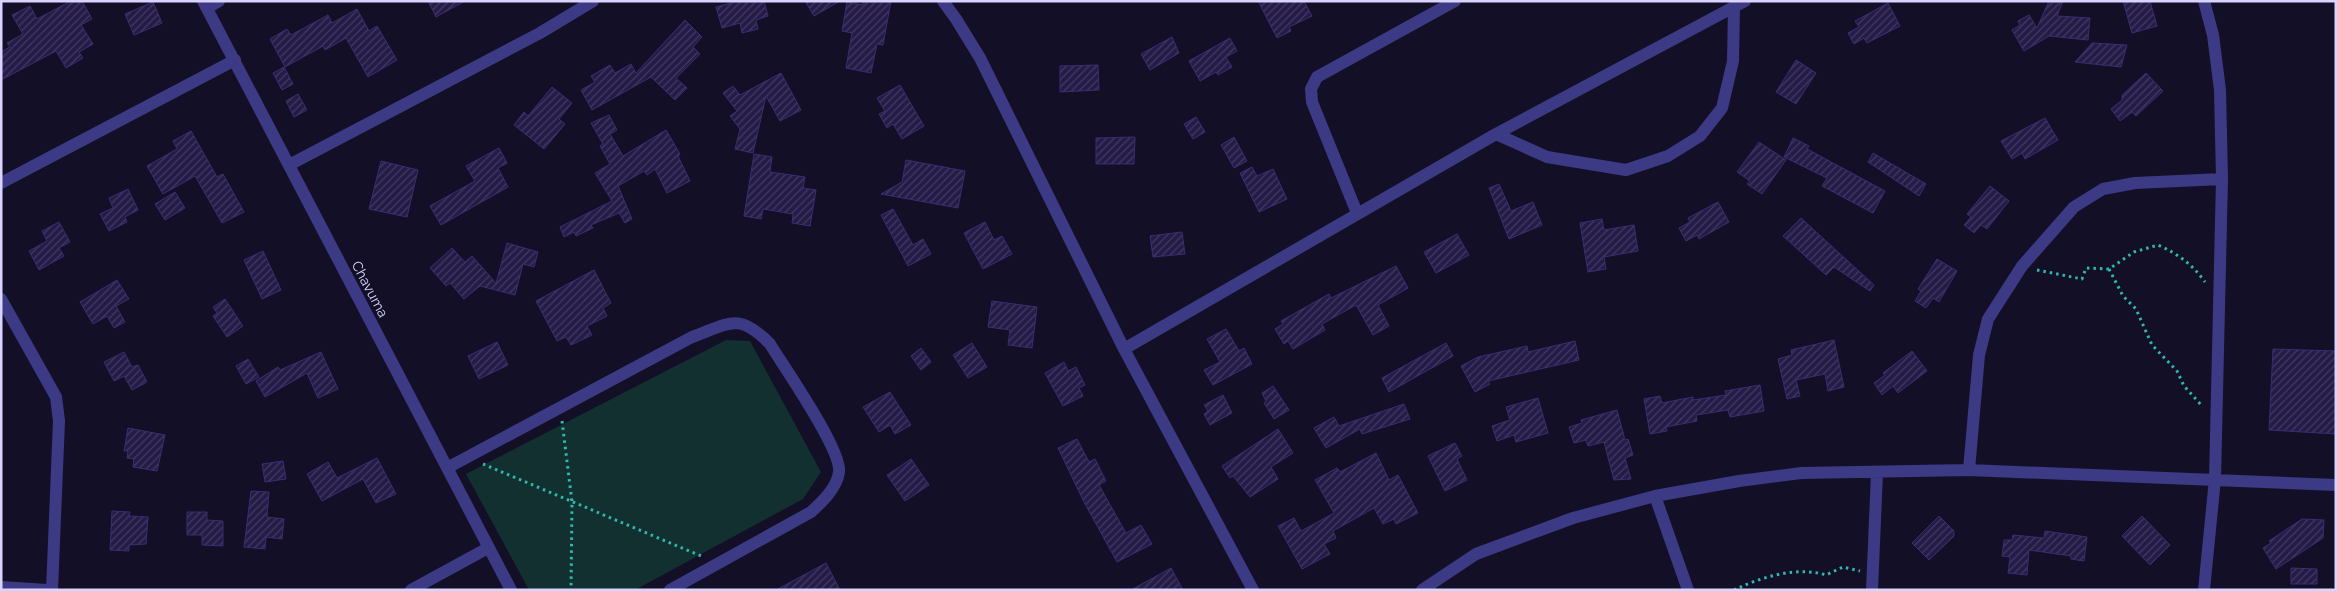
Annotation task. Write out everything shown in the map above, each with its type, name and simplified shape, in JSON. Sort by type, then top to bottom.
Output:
[{"type":"street","points":[[205,5],[219,1]]},
{"type":"street","points":[[289,165],[540,33],[593,1]]},
{"type":"street","points":[[943,1],[980,58],[1124,350],[1253,590]]},
{"type":"street","points":[[1358,213],[1312,102],[1311,89],[1317,77],[1455,1]]},
{"type":"street","points":[[2204,1],[2212,35],[2220,90],[2222,179],[2215,479],[2204,590]]},
{"type":"street","points":[[1124,350],[1496,134],[1740,4]]},
{"type":"street","points":[[1496,134],[1547,157],[1617,169],[1626,170],[1668,156],[1700,136],[1722,108],[1733,61],[1740,4]]},
{"type":"street","name":"Chavuma","points":[[205,5],[511,590]]},
{"type":"street","points":[[1,183],[235,60]]},
{"type":"street","points":[[1969,470],[1979,355],[1988,320],[2022,266],[2074,207],[2103,189],[2134,183],[2222,179]]},
{"type":"street","points":[[1,299],[56,397],[59,420],[52,590]]},
{"type":"street","points":[[447,468],[692,337],[728,323],[745,324],[756,330],[770,344],[834,448],[840,472],[829,494],[811,512],[670,590]]},
{"type":"street","points":[[1422,590],[1476,554],[1573,518],[1655,496],[1740,480],[1801,473],[1969,470],[2336,485]]},
{"type":"street","points":[[1872,590],[1877,473]]},
{"type":"street","points":[[1655,496],[1688,590]]},
{"type":"street","points":[[411,590],[488,548]]},
{"type":"street","points":[[1,587],[47,590]]},
{"type":"path","points":[[2022,266],[2082,279],[2086,268],[2109,269],[2134,252],[2158,245],[2178,254],[2196,268],[2205,282],[2220,283]]},
{"type":"path","points":[[2109,269],[2123,296],[2136,309],[2152,345],[2177,371],[2184,386],[2215,420]]},
{"type":"path","points":[[560,407],[572,502],[571,590]]},
{"type":"path","points":[[467,457],[718,564]]},
{"type":"path","points":[[1734,590],[1756,579],[1812,570],[1826,575],[1843,567],[1873,574]]},
{"type":"green space","points":[[726,340],[750,341],[821,472],[803,499],[635,590],[529,590],[466,474]]},
{"type":"building","points":[[71,1],[82,1],[92,19],[81,25],[93,44],[79,52],[83,58],[66,68],[56,51],[1,80],[1,52],[10,47],[7,43],[23,34],[12,15],[30,6],[37,19]]},
{"type":"building","points":[[428,1],[465,1],[436,17]]},
{"type":"building","points":[[738,1],[764,1],[768,16],[756,20],[758,29],[742,33],[740,23],[722,28],[716,7]]},
{"type":"building","points":[[805,1],[840,1],[814,16]]},
{"type":"building","points":[[863,1],[891,1],[883,45],[877,44],[871,73],[846,68],[852,33],[842,31],[847,2],[863,5]]},
{"type":"building","points":[[1258,1],[1304,1],[1312,16],[1289,27],[1291,31],[1277,38]]},
{"type":"building","points":[[2049,1],[2063,1],[2057,16],[2090,18],[2088,40],[2049,36],[2024,51],[2012,30],[2020,25],[2018,21],[2029,15],[2037,28]]},
{"type":"building","points":[[2123,1],[2150,1],[2157,26],[2132,33]]},
{"type":"building","points":[[153,2],[162,23],[134,35],[125,14]]},
{"type":"building","points":[[1888,3],[1900,26],[1867,43],[1864,38],[1854,44],[1848,33],[1859,27],[1855,21]]},
{"type":"building","points":[[357,9],[369,31],[377,26],[397,60],[368,77],[346,38],[325,50],[323,46],[285,67],[270,39],[287,29],[291,35],[328,15],[332,23]]},
{"type":"building","points":[[685,20],[702,37],[693,47],[700,54],[676,78],[687,88],[675,100],[651,77],[592,110],[581,90],[595,82],[591,76],[610,65],[615,73],[631,64],[636,73]]},
{"type":"building","points":[[1172,37],[1179,53],[1150,70],[1141,54]]},
{"type":"building","points":[[1230,38],[1237,51],[1226,57],[1232,67],[1218,75],[1216,72],[1200,81],[1189,61]]},
{"type":"building","points":[[2092,43],[2127,45],[2121,67],[2075,62]]},
{"type":"building","points":[[1796,60],[1816,73],[1796,104],[1776,92]]},
{"type":"building","points":[[1098,65],[1099,90],[1060,92],[1060,66]]},
{"type":"building","points":[[284,67],[293,84],[282,90],[273,73]]},
{"type":"building","points":[[781,73],[801,110],[780,121],[766,96],[753,153],[735,149],[740,129],[730,116],[737,111],[723,93],[733,86],[740,95]]},
{"type":"building","points":[[2146,73],[2163,91],[2136,116],[2132,112],[2120,121],[2111,109],[2122,100],[2122,95]]},
{"type":"building","points":[[900,85],[924,126],[902,139],[893,124],[887,128],[879,114],[885,111],[877,98]]},
{"type":"building","points":[[552,87],[572,103],[559,119],[565,124],[544,149],[514,125],[524,112],[528,116]]},
{"type":"building","points":[[298,94],[307,110],[294,117],[286,101]]},
{"type":"building","points":[[609,115],[617,130],[610,134],[623,156],[666,130],[680,154],[678,156],[690,181],[667,193],[655,169],[647,175],[644,171],[618,186],[632,219],[625,223],[619,213],[591,225],[593,228],[576,236],[574,232],[564,237],[560,227],[612,201],[595,173],[610,164],[600,146],[603,144],[591,123]]},
{"type":"building","points":[[1196,117],[1205,132],[1193,139],[1184,124]]},
{"type":"building","points":[[2045,118],[2058,140],[2025,159],[2022,153],[2012,159],[2001,141]]},
{"type":"building","points":[[191,131],[217,177],[223,174],[244,212],[222,223],[195,176],[163,194],[147,166],[177,149],[173,141]]},
{"type":"building","points":[[1135,137],[1134,164],[1096,164],[1096,138]]},
{"type":"building","points":[[1234,137],[1247,161],[1234,168],[1221,145]]},
{"type":"building","points":[[1793,138],[1809,146],[1807,149],[1885,191],[1873,213],[1822,186],[1827,178],[1784,157]]},
{"type":"building","points":[[1759,142],[1786,160],[1762,194],[1747,184],[1750,181],[1737,172]]},
{"type":"building","points":[[499,148],[507,163],[498,168],[508,187],[441,225],[430,206],[475,181],[466,166]]},
{"type":"building","points":[[1873,153],[1926,184],[1919,196],[1868,162]]},
{"type":"building","points":[[754,154],[772,157],[770,172],[805,177],[803,188],[816,190],[810,226],[792,223],[793,214],[763,209],[761,219],[744,216]]},
{"type":"building","points":[[906,160],[965,171],[958,208],[881,194],[902,182]]},
{"type":"building","points":[[381,161],[418,170],[407,217],[369,209]]},
{"type":"building","points":[[1252,167],[1257,176],[1273,169],[1287,199],[1259,212],[1240,173]]},
{"type":"building","points":[[1499,184],[1511,211],[1533,202],[1542,225],[1509,239],[1489,188]]},
{"type":"building","points":[[1990,186],[2009,201],[1987,229],[1981,225],[1974,233],[1964,225],[1971,217],[1967,214]]},
{"type":"building","points":[[128,189],[138,210],[125,217],[127,222],[109,231],[100,214],[113,208],[109,198]]},
{"type":"building","points":[[175,192],[185,208],[165,220],[155,204]]},
{"type":"building","points":[[1718,202],[1729,222],[1699,239],[1697,235],[1686,241],[1679,228],[1690,222],[1688,218]]},
{"type":"building","points":[[893,209],[913,245],[923,239],[931,254],[908,266],[881,215]]},
{"type":"building","points":[[1801,218],[1874,285],[1870,291],[1834,267],[1826,275],[1783,236]]},
{"type":"building","points":[[1602,219],[1604,230],[1634,225],[1638,251],[1604,257],[1606,269],[1588,272],[1580,223]]},
{"type":"building","points":[[59,222],[70,242],[59,248],[64,256],[39,270],[29,251],[47,241],[42,231]]},
{"type":"building","points":[[985,222],[994,240],[1002,236],[1012,254],[983,269],[964,233]]},
{"type":"building","points":[[1182,232],[1185,254],[1153,257],[1150,236]]},
{"type":"building","points":[[1457,234],[1469,255],[1436,273],[1424,252]]},
{"type":"building","points":[[507,243],[538,252],[534,267],[523,264],[515,295],[480,286],[464,299],[450,283],[446,286],[430,268],[452,248],[465,262],[472,256],[496,283]]},
{"type":"building","points":[[263,251],[281,290],[262,299],[244,260]]},
{"type":"building","points":[[1937,259],[1957,271],[1939,302],[1933,298],[1926,308],[1915,301],[1921,291],[1918,289]]},
{"type":"building","points":[[1396,266],[1408,288],[1378,305],[1389,326],[1373,335],[1356,305],[1322,324],[1325,330],[1293,349],[1288,341],[1284,344],[1275,329],[1283,324],[1281,321],[1329,294],[1331,298]]},
{"type":"building","points":[[594,270],[611,303],[603,308],[607,316],[587,326],[592,335],[571,345],[566,337],[557,341],[536,301]]},
{"type":"building","points":[[117,280],[129,299],[116,306],[125,322],[114,328],[107,316],[93,324],[80,302]]},
{"type":"building","points":[[225,299],[243,326],[227,337],[213,316],[217,313],[213,307]]},
{"type":"building","points":[[992,301],[1037,307],[1032,348],[1008,345],[1010,330],[988,327]]},
{"type":"building","points":[[1226,329],[1239,351],[1244,348],[1252,364],[1213,385],[1204,370],[1220,362],[1207,339]]},
{"type":"building","points":[[1834,340],[1844,387],[1828,391],[1825,374],[1796,380],[1800,396],[1787,399],[1778,359],[1792,355],[1791,350]]},
{"type":"building","points":[[1575,341],[1579,360],[1488,381],[1490,384],[1475,392],[1461,366],[1478,357],[1527,346],[1528,352]]},
{"type":"building","points":[[497,342],[508,365],[479,379],[468,356]]},
{"type":"building","points":[[972,343],[987,367],[968,378],[953,355]]},
{"type":"building","points":[[1446,343],[1453,356],[1389,392],[1382,378]]},
{"type":"building","points":[[921,348],[931,362],[921,370],[911,356]]},
{"type":"building","points":[[2273,349],[2336,351],[2336,434],[2269,430]]},
{"type":"building","points":[[1912,351],[1927,371],[1898,393],[1893,386],[1882,395],[1874,383],[1885,375],[1883,373]]},
{"type":"building","points":[[124,352],[132,367],[138,365],[147,382],[132,390],[124,376],[114,381],[104,362]]},
{"type":"building","points":[[321,352],[338,389],[318,398],[307,373],[265,397],[256,381],[278,367],[280,370]]},
{"type":"building","points":[[248,359],[259,377],[246,384],[236,366]]},
{"type":"building","points":[[1064,362],[1068,371],[1076,367],[1085,385],[1079,388],[1083,396],[1063,406],[1045,373]]},
{"type":"building","points":[[1760,385],[1764,411],[1730,417],[1728,410],[1696,415],[1697,421],[1666,427],[1667,431],[1650,434],[1644,399],[1660,396],[1662,403],[1693,397],[1693,400],[1726,395],[1725,391]]},
{"type":"building","points":[[1273,386],[1289,410],[1274,419],[1264,403],[1266,401],[1262,393]]},
{"type":"building","points":[[890,392],[911,425],[895,434],[890,425],[879,432],[863,407]]},
{"type":"building","points":[[1223,395],[1232,413],[1210,425],[1204,414],[1208,411],[1204,405]]},
{"type":"building","points":[[1538,398],[1548,433],[1516,442],[1514,435],[1497,441],[1492,426],[1510,420],[1506,407]]},
{"type":"building","points":[[1404,404],[1410,419],[1362,434],[1360,429],[1326,448],[1314,428],[1334,417],[1339,426]]},
{"type":"building","points":[[1617,410],[1625,440],[1628,439],[1633,455],[1625,458],[1631,479],[1614,480],[1604,442],[1588,446],[1586,440],[1574,443],[1569,427],[1582,423],[1581,420]]},
{"type":"building","points":[[128,428],[165,435],[157,471],[133,467],[134,459],[127,458],[128,451],[124,451]]},
{"type":"building","points":[[1278,429],[1293,453],[1271,467],[1278,479],[1250,497],[1233,476],[1230,478],[1222,466]]},
{"type":"building","points":[[1077,439],[1089,462],[1095,459],[1106,481],[1099,485],[1126,533],[1141,525],[1152,544],[1117,562],[1085,504],[1058,448]]},
{"type":"building","points":[[1455,443],[1462,456],[1457,459],[1467,480],[1445,491],[1428,456]]},
{"type":"building","points":[[1376,453],[1389,480],[1398,475],[1418,513],[1396,524],[1394,519],[1383,524],[1374,508],[1333,531],[1336,538],[1324,544],[1330,554],[1302,569],[1278,526],[1294,518],[1301,531],[1334,513],[1315,480],[1337,468],[1340,472]]},
{"type":"building","points":[[377,458],[396,494],[376,503],[363,479],[322,501],[307,474],[328,462],[337,478]]},
{"type":"building","points":[[911,459],[929,485],[905,501],[887,475]]},
{"type":"building","points":[[283,461],[286,479],[265,482],[262,464]]},
{"type":"building","points":[[251,491],[269,492],[267,517],[284,519],[282,539],[266,537],[265,549],[244,547]]},
{"type":"building","points":[[112,511],[130,512],[129,516],[148,517],[146,544],[129,545],[129,551],[110,550]]},
{"type":"building","points":[[187,512],[207,512],[207,520],[223,521],[223,546],[202,545],[202,535],[187,535]]},
{"type":"building","points":[[1939,516],[1954,531],[1954,536],[1929,560],[1912,543]]},
{"type":"building","points":[[2142,516],[2170,545],[2150,565],[2122,536]]},
{"type":"building","points":[[2302,519],[2324,520],[2323,538],[2276,569],[2263,548],[2271,543],[2269,541]]},
{"type":"building","points":[[2045,531],[2087,537],[2084,561],[2071,559],[2071,556],[2029,550],[2027,575],[2008,573],[2010,557],[2002,556],[2004,540],[2012,540],[2013,535],[2044,538]]},
{"type":"building","points":[[826,563],[840,590],[776,590]]},
{"type":"building","points":[[1171,568],[1183,590],[1131,590]]},
{"type":"building","points":[[2291,568],[2317,569],[2317,584],[2291,584]]}]
